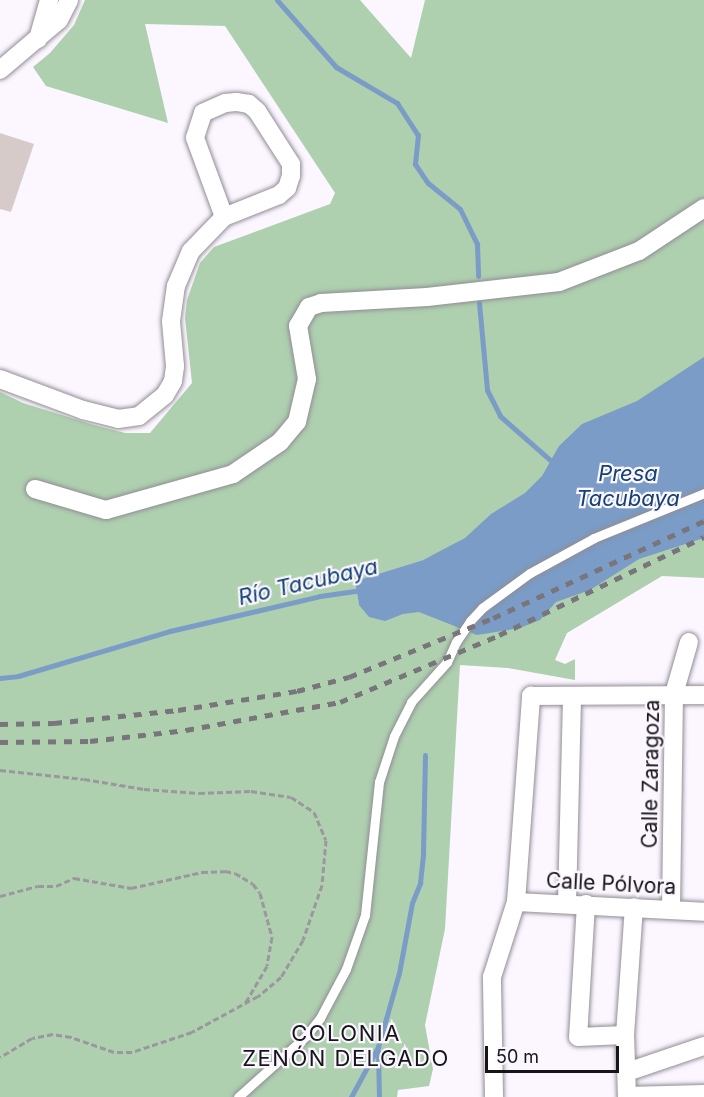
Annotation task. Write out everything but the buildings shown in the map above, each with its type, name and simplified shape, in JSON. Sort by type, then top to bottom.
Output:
[{"type":"street","points":[[38,39],[49,0]]},
{"type":"street","points":[[0,70],[59,20],[69,0]]},
{"type":"street","points":[[0,378],[83,410],[118,419],[140,416],[155,406],[169,388],[175,366],[171,321],[176,286],[191,251],[224,217],[279,195],[287,188],[291,176],[291,164],[257,111],[249,104],[225,103],[203,114],[195,138],[224,217]]},
{"type":"street","points":[[35,489],[106,510],[233,474],[280,442],[297,422],[307,379],[298,326],[309,307],[321,303],[427,297],[560,282],[639,251],[704,208]]},
{"type":"street","name":"Calle Zaragoza","points":[[670,909],[674,694],[689,642]]},
{"type":"street","points":[[494,1097],[492,977],[516,902],[531,696],[704,695]]},
{"type":"street","points":[[567,903],[572,696]]},
{"type":"street","name":"Calle Pólvora","points":[[516,902],[704,912]]},
{"type":"street","points":[[585,904],[578,1037],[625,1035]]},
{"type":"street","points":[[634,907],[625,1035],[627,1096],[704,1094]]},
{"type":"street","points":[[627,1072],[704,1046]]},
{"type":"lane","points":[[238,1097],[306,1036],[321,1018],[346,969],[365,915],[379,782],[394,736],[411,702],[447,662],[456,642],[470,621],[506,590],[594,538],[704,493]]},
{"type":"path","points":[[0,770],[84,779],[144,789],[199,793],[267,792],[299,800],[315,812],[326,840],[324,868],[316,906],[289,966],[272,987],[244,1006],[192,1032],[132,1052],[114,1052],[71,1037],[53,1034],[32,1038],[0,1057]]},
{"type":"path","points":[[0,896],[38,886],[56,886],[74,878],[131,888],[202,872],[225,871],[243,877],[260,893],[272,937],[267,966],[244,1006]]},
{"type":"green space","points":[[85,0],[360,0],[411,58],[425,0],[704,0],[704,578],[662,576],[567,633],[555,660],[565,664],[575,659],[575,680],[508,668],[460,665],[445,929],[425,1025],[433,1069],[429,1086],[398,1090],[397,1097],[0,1097],[0,392],[23,403],[94,425],[125,433],[150,433],[192,383],[185,318],[187,300],[200,263],[214,247],[330,204],[335,193],[225,26],[145,24],[168,123],[46,86],[33,67],[50,53],[74,25]],"holes":[[[452,546],[359,604],[355,581],[423,560]]]},
{"type":"water","name":"Presa Tacubaya","points":[[704,357],[704,538],[639,559],[590,590],[556,602],[540,620],[520,628],[477,635],[419,612],[403,614],[385,621],[369,617],[359,605],[355,581],[423,560],[465,538],[491,514],[525,493],[542,476],[559,446],[582,424],[637,401]]},
{"type":"waterway","points":[[277,0],[336,67],[397,103],[418,135],[415,164],[428,183],[460,209],[477,244],[478,276]]},
{"type":"waterway","points":[[479,303],[487,390],[500,416],[557,466]]},
{"type":"waterway","name":"Río Tacubaya","points":[[0,678],[18,676],[170,631],[320,596],[362,590]]},
{"type":"waterway","points":[[351,1097],[378,1047],[399,973],[412,903],[420,883],[425,755]]},
{"type":"waterway","points":[[378,1051],[379,1097]]},
{"type":"railway","points":[[0,724],[54,723],[178,710],[297,691],[349,677],[493,618],[704,521]]},
{"type":"railway","points":[[0,742],[90,741],[186,730],[340,702],[499,635],[704,537]]},
{"type":"district","name":"COLONIA ZENÓN DELGADO","points":[[346,1046]]}]
